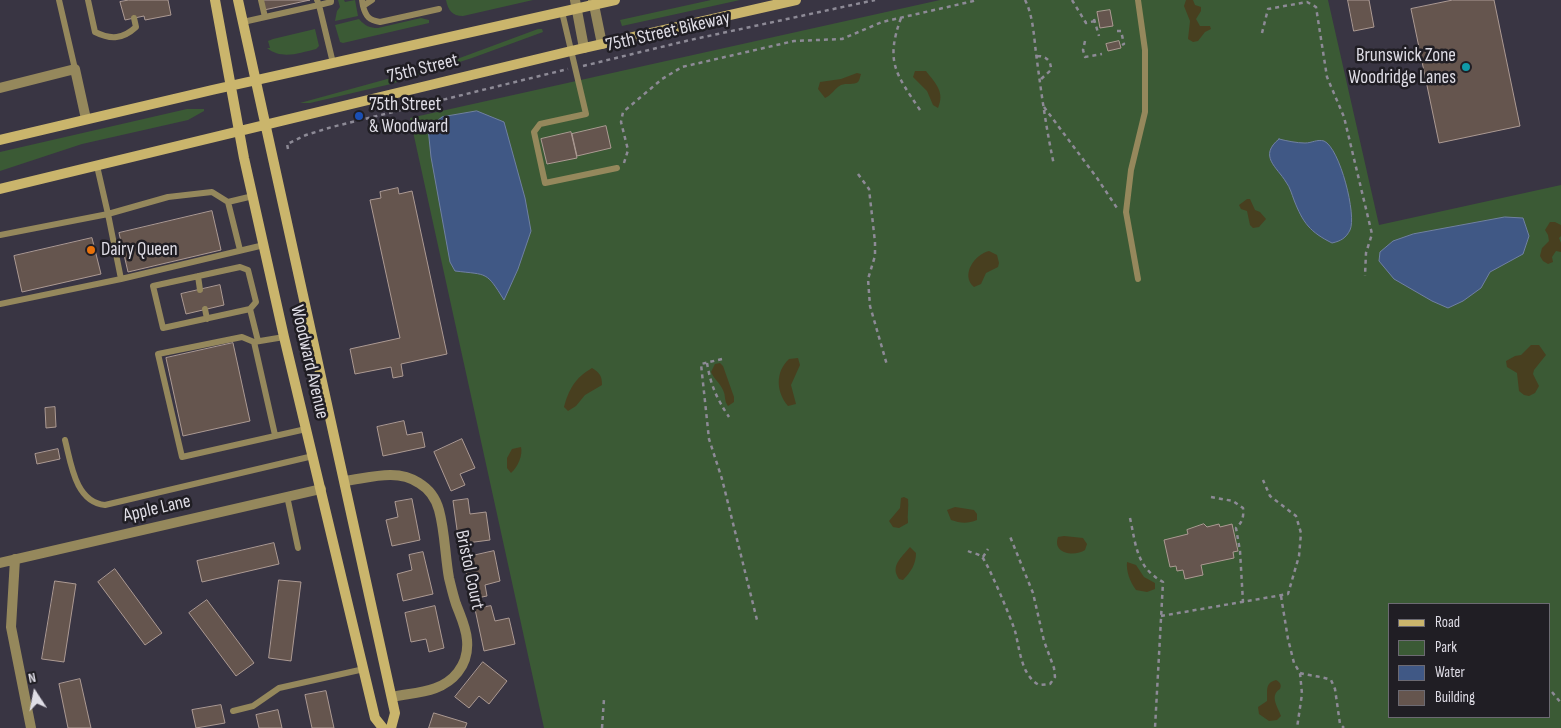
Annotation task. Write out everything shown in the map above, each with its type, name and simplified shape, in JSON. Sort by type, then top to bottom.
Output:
[{"type":"main road","name":"Woodward Avenue","points":[[215,0],[239,132],[284,336],[375,718],[383,728]]},
{"type":"main road","name":"Woodward Avenue","points":[[238,0],[396,713],[391,728]]},
{"type":"main road","name":"75th Street","points":[[0,140],[562,12],[576,4],[615,0]]},
{"type":"main road","name":"75th Street","points":[[0,189],[571,51],[796,0]]},
{"type":"street","points":[[593,2],[602,44]]},
{"type":"street","points":[[576,4],[584,48]]},
{"type":"street","points":[[0,88],[74,69],[86,119]]},
{"type":"street","name":"Bristol Court","points":[[345,481],[391,475],[408,478],[428,490],[435,500],[439,511],[449,577],[467,638],[467,650],[464,661],[458,672],[450,680],[440,687],[392,697]]},
{"type":"street","name":"Apple Lane","points":[[0,563],[321,489]]},
{"type":"street","points":[[16,559],[11,628],[31,728]]},
{"type":"lane","points":[[59,0],[74,69]]},
{"type":"lane","points":[[88,0],[95,32],[102,35],[116,38],[128,35],[136,27],[134,18]]},
{"type":"lane","points":[[261,0],[265,17]]},
{"type":"lane","points":[[243,22],[265,17],[278,11],[304,5],[331,2],[331,0]]},
{"type":"lane","points":[[372,0],[363,3],[367,16],[371,20],[380,22],[439,9]]},
{"type":"lane","points":[[1138,0],[1145,50],[1145,112],[1131,170],[1127,198],[1127,218],[1138,279]]},
{"type":"lane","points":[[318,3],[333,64]]},
{"type":"lane","points":[[562,12],[586,114],[540,124],[534,132],[545,183],[616,168]]},
{"type":"lane","points":[[97,166],[121,279]]},
{"type":"lane","points":[[0,235],[108,214],[168,197],[212,192],[228,202],[240,250]]},
{"type":"lane","points":[[228,202],[253,196]]},
{"type":"lane","points":[[0,304],[121,279],[264,245]]},
{"type":"lane","points":[[240,267],[248,270],[256,302],[250,310],[162,328],[154,286],[240,267]]},
{"type":"lane","points":[[198,276],[200,290]]},
{"type":"lane","points":[[205,309],[207,319]]},
{"type":"lane","points":[[250,310],[275,435]]},
{"type":"lane","points":[[284,336],[256,342],[242,336],[158,354],[182,457],[306,429]]},
{"type":"lane","points":[[65,440],[76,481],[90,500],[96,504],[105,505],[313,456]]},
{"type":"lane","points":[[286,496],[298,548]]},
{"type":"lane","points":[[233,711],[253,706],[279,688],[364,669]]},
{"type":"path","name":"75th Street Bikeway","points":[[586,66],[690,40],[875,0]]},
{"type":"path","points":[[616,168],[625,163],[628,150],[621,122],[623,112],[662,79],[682,66],[794,41],[842,39],[882,22],[978,0]]},
{"type":"path","points":[[1025,0],[1028,5],[1037,56],[1054,165]]},
{"type":"path","points":[[1072,0],[1086,23],[1095,20],[1099,36]]},
{"type":"path","points":[[1262,33],[1268,9],[1307,2],[1316,7],[1327,77],[1344,117],[1372,234],[1366,253],[1365,276]]},
{"type":"path","points":[[901,18],[892,54],[901,82],[920,110]]},
{"type":"path","points":[[1117,30],[1121,31],[1124,44],[1122,45]]},
{"type":"path","points":[[1085,41],[1083,50],[1085,57],[1102,54]]},
{"type":"path","points":[[1037,56],[1046,57],[1051,65],[1051,70],[1040,80]]},
{"type":"path","points":[[288,149],[287,144],[332,127],[562,71]]},
{"type":"path","points":[[1044,107],[1117,208],[1127,218]]},
{"type":"path","points":[[858,174],[869,189],[875,242],[875,256],[868,279],[870,306],[887,365]]},
{"type":"path","points":[[722,359],[701,364],[709,440],[724,487],[757,620]]},
{"type":"path","points":[[707,363],[715,395],[729,417]]},
{"type":"path","points":[[1161,616],[1288,594],[1299,556],[1301,533],[1296,516],[1270,496],[1263,480]]},
{"type":"path","points":[[1211,497],[1233,501],[1243,508],[1244,516],[1240,525],[1236,528],[1240,551],[1243,602]]},
{"type":"path","points":[[1130,518],[1140,560],[1152,576],[1163,582],[1155,728]]},
{"type":"path","points":[[968,551],[981,555],[989,568],[1015,628],[1026,672],[1030,679],[1039,685],[1050,684],[1055,677],[1054,668],[1044,641],[1033,593],[1009,534]]},
{"type":"path","points":[[982,558],[988,549]]},
{"type":"path","points":[[1281,596],[1288,639],[1294,663],[1300,673],[1302,694],[1297,728]]},
{"type":"path","points":[[1300,673],[1331,680],[1342,727]]},
{"type":"path","points":[[1552,692],[1561,703]]},
{"type":"path","points":[[602,728],[604,699]]},
{"type":"green space","points":[[338,0],[344,0],[345,2],[355,0],[358,16],[335,21],[340,7]]},
{"type":"green space","points":[[446,0],[533,0],[463,16],[451,12]]},
{"type":"green space","points":[[711,0],[740,0],[622,26],[620,20]]},
{"type":"green space","points":[[940,0],[1328,0],[1379,225],[1561,185],[1561,728],[544,728],[410,118]]},
{"type":"green space","points":[[421,18],[429,20],[429,23],[343,43],[340,42],[335,25],[359,19],[372,28],[378,28]]},
{"type":"green space","points":[[315,29],[319,46],[316,49],[285,55],[273,52],[267,48],[270,48],[268,41],[273,39]]},
{"type":"green space","points":[[542,29],[543,32],[472,58],[391,84],[310,103],[300,103],[449,62]]},
{"type":"green space","points":[[187,109],[204,109],[204,111],[188,120],[82,144],[0,171],[0,152]]},
{"type":"sand","points":[[1186,0],[1193,0],[1195,5],[1201,7],[1201,11],[1196,19],[1200,26],[1210,26],[1211,29],[1205,32],[1198,41],[1193,42],[1188,39],[1190,21],[1184,6]]},
{"type":"sand","points":[[915,71],[926,71],[936,84],[940,93],[938,108],[933,105],[927,91],[913,77]]},
{"type":"sand","points":[[857,73],[861,74],[858,82],[841,85],[825,98],[818,89],[820,82],[841,79]]},
{"type":"sand","points":[[1250,199],[1255,210],[1260,212],[1266,219],[1259,227],[1253,228],[1250,225],[1247,211],[1241,209],[1239,205]]},
{"type":"sand","points":[[1550,222],[1561,225],[1561,236],[1559,238],[1561,252],[1556,251],[1552,257],[1553,262],[1548,264],[1540,256],[1542,248],[1549,241],[1545,230]]},
{"type":"sand","points":[[989,251],[997,255],[998,267],[986,273],[981,284],[974,287],[968,277],[971,266],[979,256]]},
{"type":"sand","points":[[1531,345],[1539,345],[1546,355],[1533,374],[1539,386],[1535,393],[1529,396],[1519,391],[1517,373],[1507,367],[1506,361],[1521,355]]},
{"type":"sand","points":[[798,358],[800,365],[791,385],[796,404],[788,406],[781,395],[779,376],[784,364],[789,359]]},
{"type":"sand","points":[[720,363],[723,366],[734,397],[734,402],[728,406],[723,390],[711,372],[715,364]]},
{"type":"sand","points":[[592,368],[600,375],[602,385],[585,395],[576,406],[568,411],[564,407],[571,389],[581,376]]},
{"type":"sand","points":[[521,447],[519,461],[511,473],[507,468],[507,458],[512,449]]},
{"type":"sand","points":[[901,498],[908,499],[908,523],[899,528],[893,527],[889,521],[900,508]]},
{"type":"sand","points":[[955,507],[974,510],[977,514],[977,520],[964,523],[951,520],[947,510]]},
{"type":"sand","points":[[1058,537],[1083,538],[1087,544],[1085,550],[1070,553],[1061,550],[1057,543]]},
{"type":"sand","points":[[910,547],[916,553],[914,564],[903,580],[899,579],[896,566]]},
{"type":"sand","points":[[1127,562],[1136,565],[1144,577],[1155,583],[1155,589],[1147,592],[1136,590],[1129,576]]},
{"type":"sand","points":[[1276,680],[1281,685],[1275,698],[1281,716],[1277,720],[1269,721],[1259,714],[1258,707],[1267,701],[1268,686],[1272,681]]},
{"type":"water","points":[[477,111],[504,122],[525,198],[531,231],[518,269],[504,300],[485,276],[455,271],[450,262],[431,157],[428,128],[442,117]]},
{"type":"water","points":[[1279,139],[1302,143],[1324,141],[1330,146],[1336,156],[1346,183],[1351,211],[1352,222],[1350,230],[1343,239],[1332,243],[1318,235],[1304,221],[1289,186],[1271,161],[1270,151]]},
{"type":"water","points":[[1505,217],[1523,218],[1529,236],[1523,254],[1490,272],[1481,288],[1463,301],[1448,308],[1394,279],[1379,261],[1380,252],[1393,241],[1413,234]]},
{"type":"building","points":[[129,0],[168,0],[171,15],[145,20],[144,16],[125,20],[120,2]]},
{"type":"building","points":[[261,0],[310,0],[264,10]]},
{"type":"building","points":[[1348,0],[1369,0],[1374,27],[1354,31]]},
{"type":"building","name":"Brunswick Zone Woodridge Lanes","points":[[1453,0],[1494,0],[1520,126],[1439,143],[1411,9]]},
{"type":"building","points":[[1110,10],[1113,26],[1100,28],[1097,12]]},
{"type":"building","points":[[1119,41],[1121,48],[1108,51],[1106,44]]},
{"type":"building","points":[[606,126],[611,148],[577,156],[572,134]]},
{"type":"building","points":[[571,132],[577,158],[547,164],[541,139]]},
{"type":"building","points":[[398,188],[399,194],[412,191],[447,354],[401,364],[403,376],[393,378],[391,367],[355,374],[350,349],[400,338],[370,200],[381,198],[380,192]]},
{"type":"building","points":[[212,211],[221,250],[128,272],[119,233]]},
{"type":"building","points":[[92,238],[101,274],[22,292],[14,256]]},
{"type":"building","points":[[220,285],[224,305],[186,314],[181,294]]},
{"type":"building","points":[[233,343],[250,421],[183,436],[166,358]]},
{"type":"building","points":[[55,407],[56,427],[46,428],[45,408]]},
{"type":"building","points":[[404,421],[407,435],[422,432],[425,447],[383,456],[377,427]]},
{"type":"building","points":[[462,439],[475,468],[460,474],[465,485],[451,491],[434,452]]},
{"type":"building","points":[[58,449],[60,459],[37,464],[35,454]]},
{"type":"building","points":[[412,499],[420,540],[392,546],[386,520],[398,517],[395,502]]},
{"type":"building","points":[[468,499],[470,514],[486,512],[490,540],[459,544],[453,501]]},
{"type":"building","points":[[1204,524],[1207,527],[1219,524],[1220,527],[1232,524],[1238,551],[1233,552],[1234,558],[1201,565],[1203,575],[1185,579],[1183,570],[1177,571],[1176,566],[1170,567],[1164,540],[1188,534],[1187,530]]},
{"type":"building","points":[[274,543],[279,564],[202,582],[197,561]]},
{"type":"building","points":[[494,551],[500,581],[485,585],[487,596],[472,599],[463,558]]},
{"type":"building","points":[[423,552],[433,594],[403,601],[397,574],[412,570],[409,555]]},
{"type":"building","points":[[115,569],[162,633],[145,645],[98,582]]},
{"type":"building","points":[[279,580],[301,582],[291,661],[269,658]]},
{"type":"building","points":[[55,581],[76,584],[64,662],[42,659]]},
{"type":"building","points":[[207,600],[254,663],[236,676],[189,613]]},
{"type":"building","points":[[435,606],[444,648],[429,652],[426,639],[411,642],[405,613]]},
{"type":"building","points":[[491,606],[495,621],[509,618],[515,644],[484,651],[475,609]]},
{"type":"building","points":[[483,662],[507,681],[489,704],[479,696],[469,708],[455,697]]},
{"type":"building","points":[[80,679],[91,728],[68,728],[59,684]]},
{"type":"building","points":[[326,691],[334,728],[312,728],[305,695]]},
{"type":"building","points":[[221,705],[225,723],[196,728],[192,710]]},
{"type":"building","points":[[278,710],[282,728],[259,728],[256,715]]},
{"type":"building","points":[[434,713],[467,723],[465,728],[429,728]]},
{"type":"place","name":"Brunswick Zone Woodridge Lanes","points":[[1466,67]]},
{"type":"place","name":"75th Street & Woodward","points":[[359,116]]},
{"type":"place","name":"Dairy Queen","points":[[91,250]]}]
